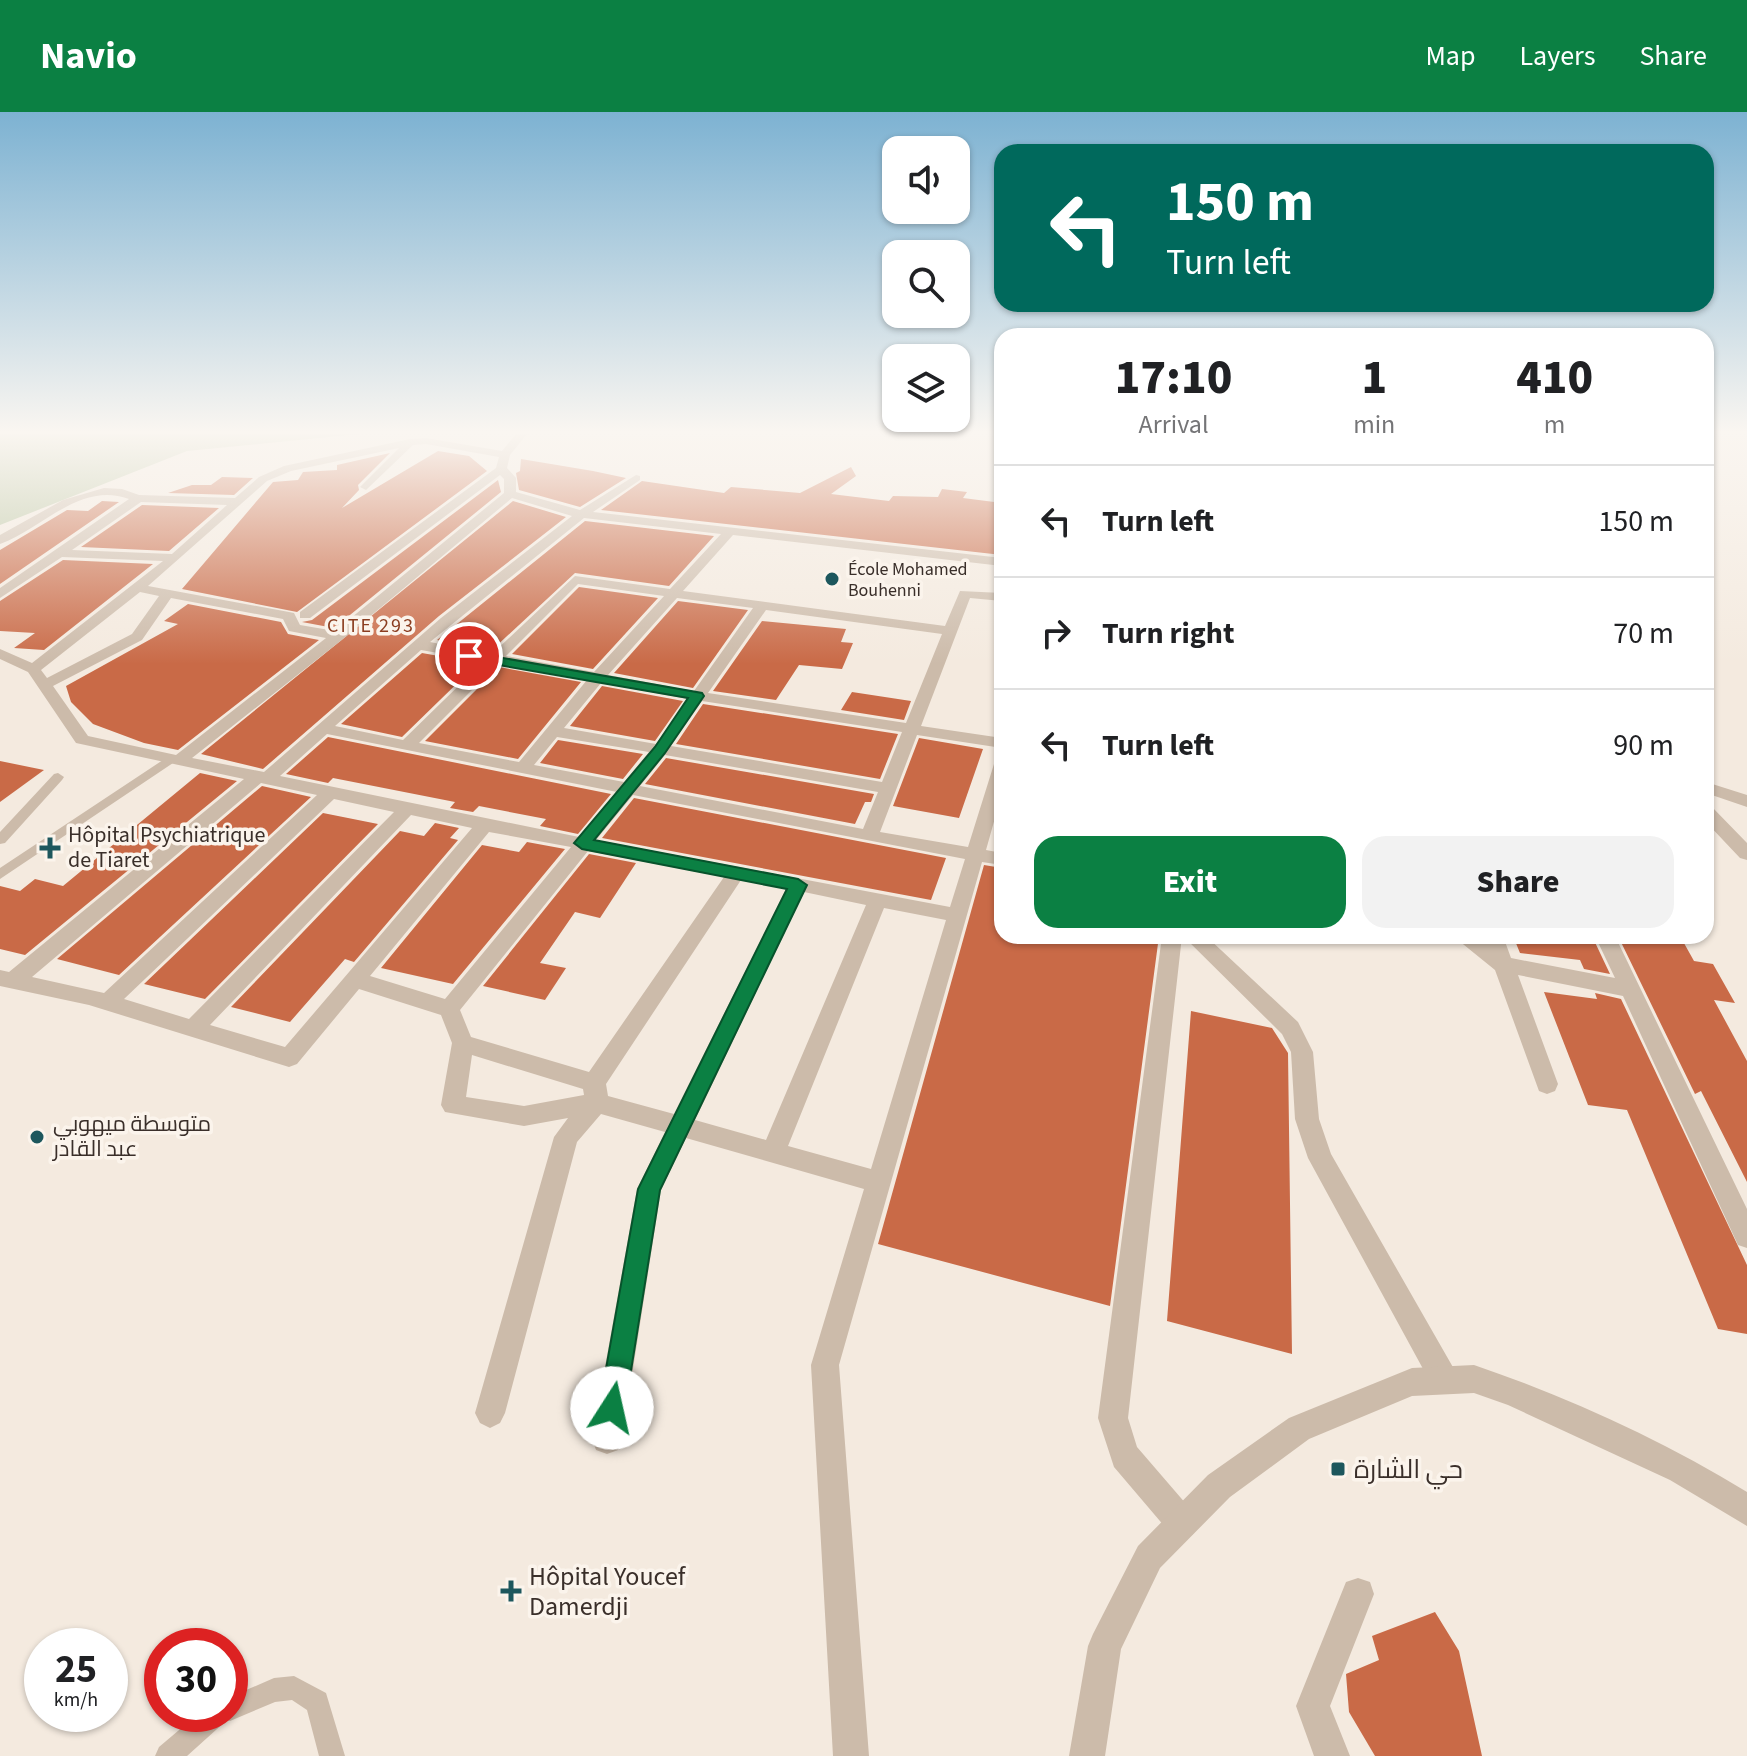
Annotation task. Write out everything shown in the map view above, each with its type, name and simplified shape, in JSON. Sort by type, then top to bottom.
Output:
[{"type":"street","points":[[0,540],[48,511]]},
{"type":"street","points":[[0,594],[120,511]]},
{"type":"street","points":[[33,669],[139,588],[230,511]]},
{"type":"street","points":[[305,615],[440,511]]},
{"type":"street","points":[[173,761],[338,636],[490,511]]},
{"type":"street","points":[[569,511],[994,561]]},
{"type":"street","points":[[7,979],[324,729],[420,645],[585,511]]},
{"type":"street","points":[[523,768],[597,678],[732,529]]},
{"type":"street","points":[[60,553],[175,558]]},
{"type":"street","points":[[407,745],[575,580],[950,631]]},
{"type":"street","points":[[139,588],[289,616],[294,628],[338,636]]},
{"type":"street","points":[[869,836],[965,594],[994,596]]},
{"type":"street","points":[[44,685],[137,637],[166,595]]},
{"type":"street","points":[[449,1009],[660,750],[762,606]]},
{"type":"street","points":[[420,645],[697,696],[994,742]]},
{"type":"street","points":[[0,653],[33,669],[82,740],[485,825],[957,915]]},
{"type":"street","points":[[324,729],[869,836],[994,857]]},
{"type":"street","points":[[552,731],[888,788]]},
{"type":"street","points":[[1714,790],[1747,801]]},
{"type":"street","points":[[851,1756],[825,1365],[994,791]]},
{"type":"street","points":[[106,1004],[330,793]]},
{"type":"street","points":[[193,1029],[407,809]]},
{"type":"street","points":[[1714,819],[1747,854]]},
{"type":"street","points":[[7,979],[106,1004],[289,1058],[485,825]]},
{"type":"street","points":[[490,1413],[566,1137],[736,874]]},
{"type":"street","points":[[607,1439],[649,1189],[683,1127],[798,885]]},
{"type":"street","points":[[773,1152],[878,900]]},
{"type":"street","points":[[1171,944],[1113,1418],[1125,1456],[1182,1523]]},
{"type":"street","points":[[1201,944],[1290,1028],[1302,1052],[1307,1119],[1320,1158],[1444,1379]]},
{"type":"street","points":[[1474,944],[1502,964],[1628,989]]},
{"type":"street","points":[[1496,944],[1547,1084]]},
{"type":"street","points":[[1608,944],[1747,1236]]},
{"type":"street","points":[[354,979],[449,1009]]},
{"type":"street","points":[[449,1009],[463,1043],[453,1105],[524,1116],[596,1093]]},
{"type":"street","points":[[463,1043],[683,1127],[878,1182]]},
{"type":"street","points":[[1087,1756],[1105,1646],[1149,1557],[1219,1486],[1299,1428],[1412,1382],[1474,1379],[1512,1392],[1681,1469],[1743,1504]]},
{"type":"street","points":[[1332,1756],[1313,1706],[1358,1594]]},
{"type":"lane","points":[[0,874],[143,778],[147,772],[173,761]]},
{"type":"lane","points":[[0,840],[58,777]]},
{"type":"lane","points":[[248,1701],[274,1690],[294,1688],[317,1702],[332,1756]]},
{"type":"lane","points":[[168,1756],[196,1732]]},
{"type":"green space","points":[[0,511],[36,511],[0,525]]},
{"type":"building","points":[[66,511],[106,511],[0,584],[0,550]]},
{"type":"building","points":[[134,511],[216,511],[169,551],[81,547]]},
{"type":"building","points":[[249,511],[433,511],[297,612],[182,589]]},
{"type":"building","points":[[457,511],[478,511],[334,628],[302,622],[312,620]]},
{"type":"building","points":[[501,511],[545,511],[566,517],[439,616],[263,769],[201,754]]},
{"type":"building","points":[[607,511],[994,511],[994,554]]},
{"type":"building","points":[[585,521],[714,536],[669,586],[575,573],[491,651],[437,640]]},
{"type":"building","points":[[63,560],[153,564],[44,650],[14,648],[35,633],[0,631],[0,601]]},
{"type":"building","points":[[579,587],[658,598],[593,669],[512,654]]},
{"type":"building","points":[[678,601],[748,610],[693,688],[614,673]]},
{"type":"building","points":[[188,604],[281,622],[288,634],[319,640],[178,750],[144,743],[93,724],[71,702],[66,686],[178,624],[164,621]]},
{"type":"building","points":[[762,621],[846,629],[841,642],[853,643],[842,669],[799,665],[776,700],[713,691]]},
{"type":"building","points":[[422,653],[478,663],[402,737],[341,724]]},
{"type":"building","points":[[499,667],[581,682],[518,759],[425,741]]},
{"type":"building","points":[[602,686],[683,701],[655,741],[570,726]]},
{"type":"building","points":[[852,692],[911,701],[904,720],[841,710]]},
{"type":"building","points":[[703,704],[898,734],[880,779],[676,744]]},
{"type":"building","points":[[328,737],[611,794],[578,834],[540,826],[546,819],[479,806],[473,812],[450,808],[455,802],[333,778],[328,783],[286,774]]},
{"type":"building","points":[[919,738],[983,749],[959,818],[893,806]]},
{"type":"building","points":[[558,740],[643,754],[623,779],[540,763]]},
{"type":"building","points":[[666,758],[874,794],[871,802],[865,802],[855,824],[645,784]]},
{"type":"building","points":[[0,761],[44,770],[0,802]]},
{"type":"building","points":[[200,773],[237,781],[25,955],[0,949],[0,886],[20,891],[35,879],[63,886]]},
{"type":"building","points":[[262,786],[311,797],[119,975],[57,959]]},
{"type":"building","points":[[634,798],[946,858],[931,900],[602,838]]},
{"type":"building","points":[[323,813],[378,824],[205,999],[144,984]]},
{"type":"building","points":[[435,823],[459,828],[450,838],[458,840],[354,962],[345,959],[290,1022],[231,1007],[400,831],[424,836]]},
{"type":"building","points":[[527,842],[565,849],[453,984],[381,968],[482,845],[519,852]]},
{"type":"building","points":[[589,854],[636,863],[600,918],[575,912],[540,963],[566,968],[545,1000],[483,986]]},
{"type":"building","points":[[984,865],[994,867],[994,944],[1158,944],[1110,1306],[878,1244]]},
{"type":"building","points":[[1516,944],[1596,944],[1610,974],[1584,969],[1580,960],[1520,953]]},
{"type":"building","points":[[1622,944],[1684,944],[1694,961],[1713,964],[1735,1003],[1714,1000],[1747,1061],[1747,1182],[1701,1091],[1695,1094]]},
{"type":"building","points":[[1544,992],[1597,999],[1595,993],[1621,999],[1747,1265],[1747,1334],[1718,1329],[1627,1110],[1588,1105]]},
{"type":"building","points":[[1191,1011],[1272,1028],[1288,1053],[1292,1354],[1167,1321]]},
{"type":"building","points":[[1435,1612],[1459,1651],[1482,1756],[1375,1756],[1349,1712],[1346,1674],[1379,1660],[1372,1636]]},
{"type":"place","name":"École Mohamed Bouhenni","points":[[832,579]]},
{"type":"place","name":"Hôpital Psychiatrique de Tiaret","points":[[50,848]]},
{"type":"place","name":"متوسطة ميهوبي عبد القادر","points":[[37,1137]]},
{"type":"place","name":"حي الشارة","points":[[1338,1469]]},
{"type":"place","name":"Hôpital Youcef Damerdji","points":[[511,1591]]},
{"type":"district","name":"CITE 293","points":[[371,626]]},
{"type":"route","points":[[469,656],[697,696],[660,750],[582,843],[798,885],[683,1127],[649,1189],[612,1408]]}]
